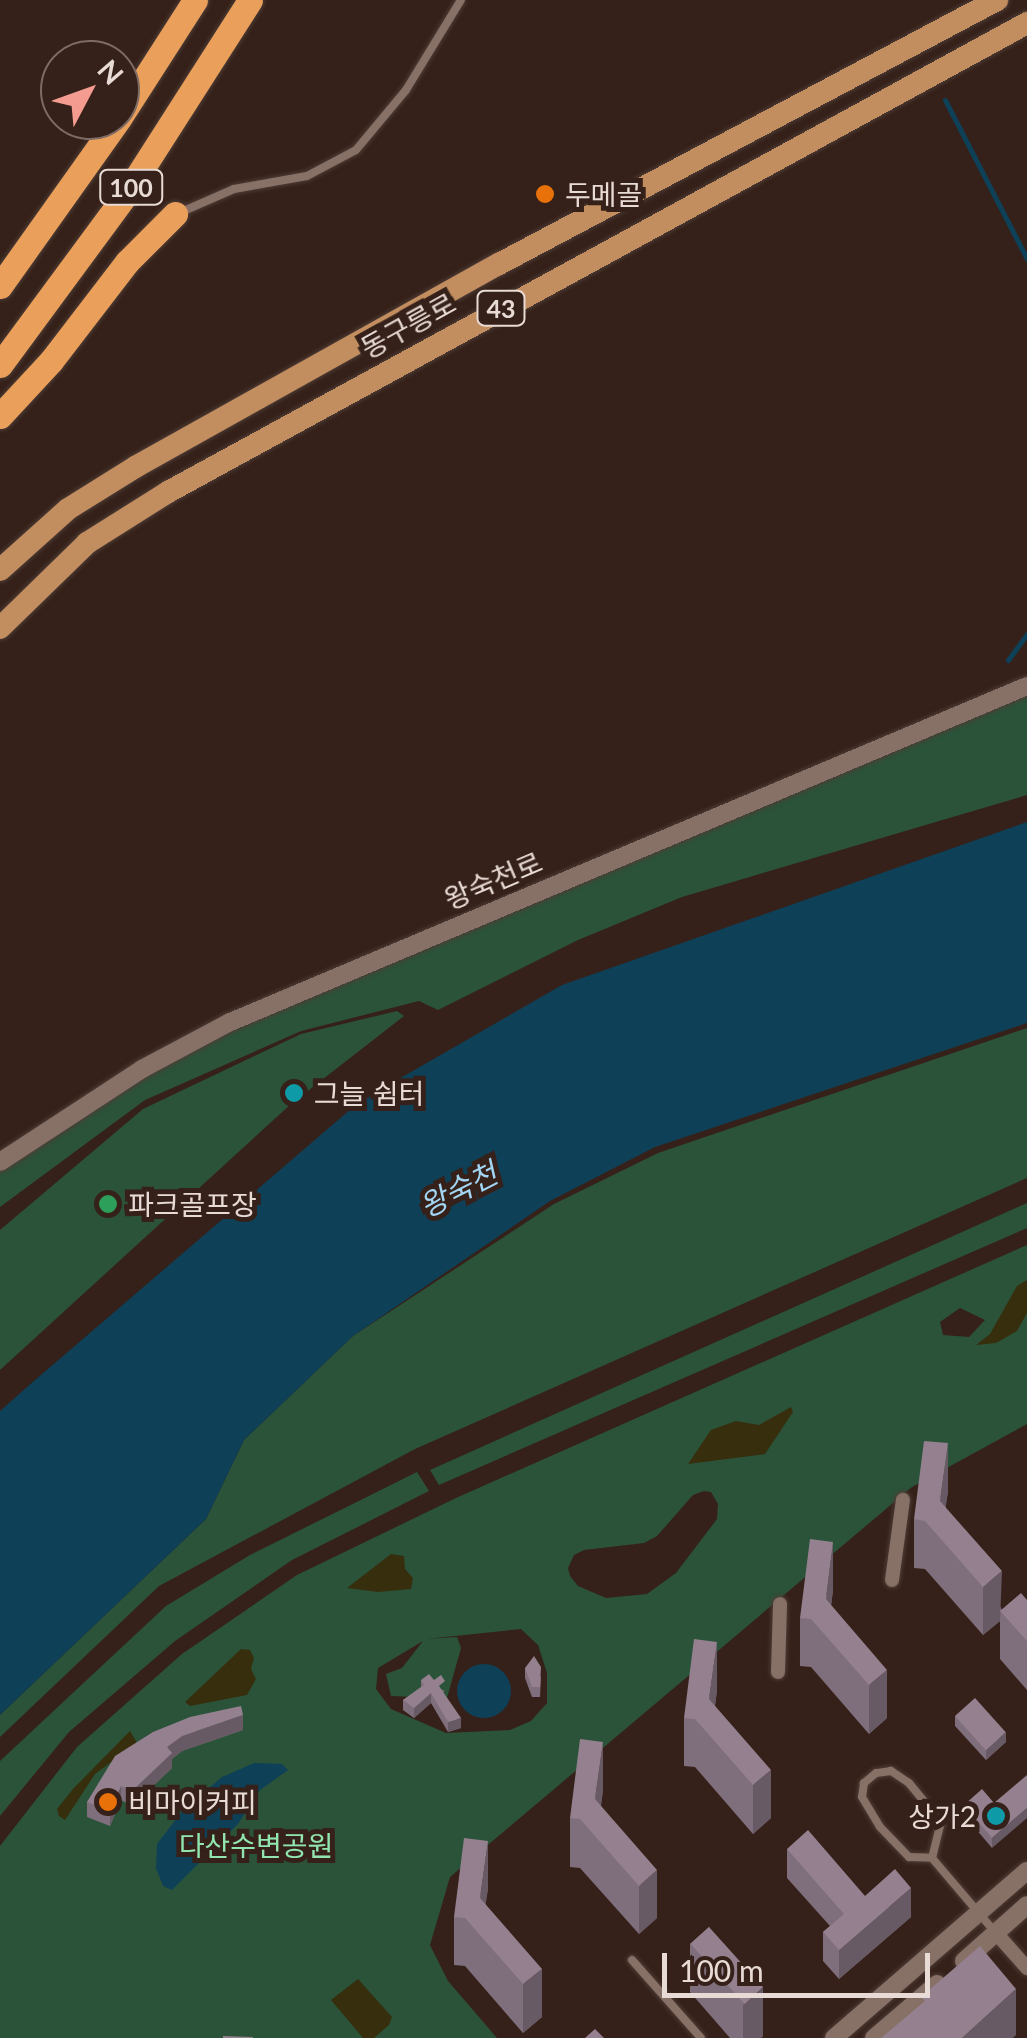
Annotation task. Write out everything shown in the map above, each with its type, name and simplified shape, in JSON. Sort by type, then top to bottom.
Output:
[{"type":"highway","name":"100","points":[[140,86],[195,0]]},
{"type":"highway","name":"100","points":[[0,365],[126,194],[250,0]]},
{"type":"highway","name":"100","points":[[0,286],[104,140]]},
{"type":"highway","points":[[0,416],[50,361],[127,262],[175,214]]},
{"type":"main road","name":"동구릉로","points":[[0,570],[68,509],[137,466],[500,264],[996,0]]},
{"type":"main road","name":"동구릉로","points":[[0,628],[87,543],[168,492],[1027,23]]},
{"type":"street","name":"왕숙천로","points":[[0,1162],[142,1069],[228,1023],[1027,686]]},
{"type":"street","points":[[892,1580],[903,1500]]},
{"type":"street","points":[[778,1672],[780,1604]]},
{"type":"street","points":[[834,2038],[1027,1871]]},
{"type":"street","points":[[874,2038],[1027,1904]]},
{"type":"street","points":[[996,1933],[1027,1968]]},
{"type":"lane","points":[[175,214],[234,190],[307,176],[356,150],[406,90],[461,0]]},
{"type":"lane","points":[[932,1858],[941,1822],[909,1783],[891,1771],[876,1773],[864,1783],[862,1797],[880,1827],[909,1857],[932,1858],[996,1933]]},
{"type":"lane","points":[[632,1960],[701,2038]]},
{"type":"green space","points":[[1027,694],[1027,795],[682,897],[578,940],[438,1010],[419,1001],[301,1031],[145,1100],[0,1207],[0,1170],[117,1090],[217,1034]]},
{"type":"green space","name":"파크골프장","points":[[397,1011],[404,1016],[291,1104],[0,1370],[0,1230],[143,1109],[301,1034]]},
{"type":"green space","points":[[1027,1028],[1027,1178],[415,1449],[159,1586],[0,1737],[0,1715],[206,1519],[244,1440],[353,1336],[554,1204],[658,1153]]},
{"type":"green space","points":[[1027,1203],[1027,1228],[439,1485],[430,1470]]},
{"type":"green space","name":"다산수변공원","points":[[1027,1245],[1027,1424],[912,1487],[450,1877],[430,1945],[448,1981],[497,2038],[0,2038],[0,1846],[77,1747],[182,1654],[297,1575],[456,1498]],"holes":[[[960,1308],[985,1320],[969,1337],[943,1335],[940,1322]],[[711,1492],[718,1504],[717,1519],[676,1573],[647,1594],[606,1598],[578,1586],[570,1576],[568,1568],[574,1555],[584,1550],[644,1543],[657,1536],[693,1495]],[[521,1629],[538,1645],[547,1673],[547,1703],[531,1721],[510,1730],[446,1733],[391,1709],[376,1689],[378,1668],[423,1641],[402,1668],[386,1674],[391,1696],[447,1698],[461,1648],[457,1637],[426,1639]]]},
{"type":"green space","points":[[417,1472],[429,1491],[292,1560],[175,1641],[69,1732],[0,1816],[0,1761],[166,1606],[250,1555]]},
{"type":"sand","points":[[1027,1280],[1027,1313],[1017,1331],[996,1343],[976,1345],[990,1334],[1017,1286]]},
{"type":"sand","points":[[791,1407],[793,1412],[765,1454],[688,1464],[711,1430],[736,1421],[759,1425]]},
{"type":"sand","points":[[391,1554],[404,1556],[405,1569],[413,1578],[411,1589],[378,1592],[347,1588]]},
{"type":"sand","points":[[241,1649],[250,1650],[254,1658],[251,1669],[256,1679],[247,1695],[190,1706],[185,1702]]},
{"type":"sand","points":[[130,1731],[137,1743],[95,1774],[65,1820],[59,1816],[57,1809],[73,1789]]},
{"type":"sand","points":[[358,1979],[392,2017],[374,2038],[363,2038],[331,2000]]},
{"type":"water","name":"왕숙천","points":[[1027,822],[1027,1023],[655,1147],[550,1201],[353,1336],[244,1440],[206,1519],[0,1715],[0,1411],[27,1387],[359,1102],[562,985]]},
{"type":"water","points":[[484,1664],[503,1672],[511,1691],[503,1710],[484,1718],[465,1710],[457,1691],[465,1672]]},
{"type":"water","points":[[254,1763],[282,1764],[288,1770],[260,1790],[238,1824],[172,1890],[163,1886],[156,1868],[157,1844],[183,1810],[222,1777]]},
{"type":"building","points":[[924,1441],[948,1443],[940,1501],[1002,1571],[983,1587],[925,1521],[914,1519]]},
{"type":"building","points":[[810,1539],[833,1542],[826,1599],[887,1670],[869,1685],[811,1619],[800,1618]]},
{"type":"building","points":[[1021,1593],[1027,1600],[1027,1641],[1000,1611]]},
{"type":"building","points":[[694,1639],[717,1642],[709,1699],[771,1770],[753,1785],[695,1719],[684,1718]]},
{"type":"building","points":[[534,1656],[541,1667],[540,1687],[532,1687],[525,1668]]},
{"type":"building","points":[[429,1674],[434,1680],[441,1675],[445,1681],[439,1686],[461,1718],[448,1722],[431,1693],[414,1708],[403,1700],[424,1685],[421,1680]]},
{"type":"building","points":[[975,1698],[1006,1732],[986,1750],[955,1716]]},
{"type":"building","points":[[241,1706],[243,1715],[182,1736],[167,1747],[172,1753],[132,1791],[121,1786],[110,1811],[87,1802],[115,1756],[153,1732],[190,1717]]},
{"type":"building","points":[[580,1739],[603,1742],[595,1799],[657,1870],[639,1886],[580,1819],[570,1818]]},
{"type":"building","name":"상가2","points":[[1027,1775],[1027,1808],[992,1838],[964,1805],[982,1789],[994,1803]]},
{"type":"building","points":[[808,1830],[865,1896],[895,1869],[911,1888],[839,1950],[823,1932],[844,1914],[787,1849]]},
{"type":"building","points":[[464,1838],[488,1841],[480,1898],[542,1969],[523,1984],[465,1918],[454,1917]]},
{"type":"building","points":[[709,1927],[763,1987],[745,2004],[690,1944]]},
{"type":"building","points":[[980,1946],[1016,1989],[962,2038],[881,2038],[925,2001],[921,1997]]},
{"type":"building","points":[[595,2029],[604,2038],[585,2038]]},
{"type":"waterway","points":[[945,100],[1027,259]]},
{"type":"waterway","points":[[1008,660],[1027,634]]},
{"type":"place","name":"두메골","points":[[545,194]]},
{"type":"place","name":"그늘 쉼터","points":[[294,1093]]},
{"type":"place","name":"파크골프장","points":[[108,1204]]},
{"type":"place","name":"비마이커피","points":[[108,1802]]},
{"type":"place","name":"상가2","points":[[996,1816]]}]
